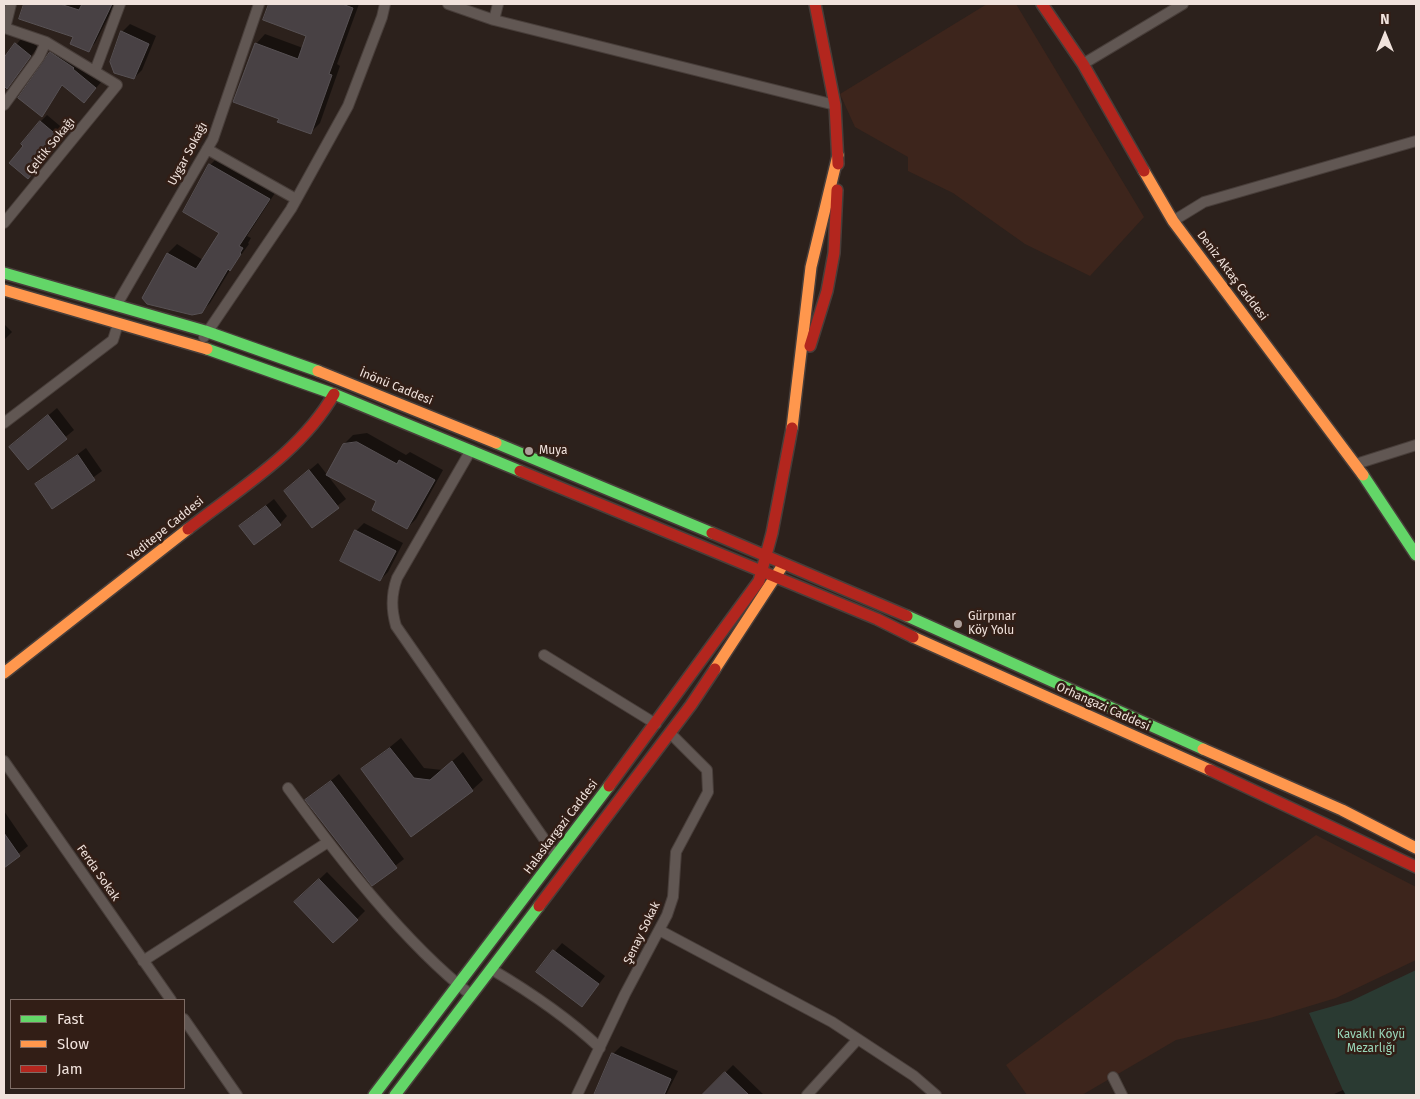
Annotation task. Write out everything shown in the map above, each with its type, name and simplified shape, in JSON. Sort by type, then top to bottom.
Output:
[{"type":"main road","points":[[800,378],[827,291],[834,253],[838,155],[835,105],[815,4]]},
{"type":"main road","name":"Deniz Aktaş Caddesi","points":[[1042,4],[1083,64],[1173,221],[1356,464],[1416,555]]},
{"type":"main road","points":[[800,378],[811,267],[838,155]]},
{"type":"main road","name":"İnönü Caddesi","points":[[4,273],[205,331],[289,360],[405,405],[783,563]]},
{"type":"main road","name":"Orhangazi Caddesi","points":[[4,290],[200,347],[283,375],[398,420],[877,619],[938,650],[1217,772],[1347,832],[1416,867]]},
{"type":"main road","points":[[283,375],[289,360]]},
{"type":"main road","name":"Halaskargazi Caddesi","points":[[374,1095],[656,724],[759,581],[766,556],[800,378]]},
{"type":"main road","name":"Yeditepe Caddesi","points":[[4,674],[270,464],[323,415],[334,394]]},
{"type":"main road","points":[[398,420],[405,405]]},
{"type":"main road","points":[[471,450],[479,437]]},
{"type":"main road","points":[[578,496],[584,480]]},
{"type":"main road","points":[[396,1095],[670,733],[777,577],[783,563]]},
{"type":"main road","name":"Orhangazi Caddesi","points":[[783,563],[884,605],[947,636],[1357,817],[1416,848]]},
{"type":"main road","points":[[877,619],[884,605]]},
{"type":"main road","points":[[938,650],[947,636]]},
{"type":"main road","points":[[990,673],[999,659]]},
{"type":"main road","points":[[1045,697],[1055,683]]},
{"type":"main road","points":[[656,724],[670,733]]},
{"type":"main road","points":[[1217,772],[1223,758]]},
{"type":"main road","points":[[1347,832],[1357,817]]},
{"type":"main road","points":[[556,856],[566,870]]},
{"type":"street","points":[[11,4],[4,29],[46,42],[95,71],[120,4]]},
{"type":"street","name":"Uygar Sokağı","points":[[116,306],[213,139],[259,4]]},
{"type":"street","points":[[200,347],[205,331],[296,199],[348,106],[382,17],[385,4]]},
{"type":"street","points":[[448,4],[494,20],[835,105]]},
{"type":"street","points":[[494,20],[498,4]]},
{"type":"street","points":[[1083,64],[1184,4]]},
{"type":"street","points":[[4,105],[39,57],[46,42]]},
{"type":"street","name":"Çeltik Sokağı","points":[[4,222],[117,85],[95,71]]},
{"type":"street","points":[[1173,221],[1204,202],[1416,141]]},
{"type":"street","points":[[207,149],[296,199]]},
{"type":"street","points":[[4,423],[112,340],[118,324]]},
{"type":"street","points":[[1356,464],[1416,444]]},
{"type":"street","points":[[471,450],[397,578],[392,596],[393,616],[396,626],[556,856]]},
{"type":"street","points":[[544,655],[656,724]]},
{"type":"street","name":"Şenay Sokak","points":[[577,1095],[659,930],[673,897],[676,852],[708,792],[707,770],[670,733]]},
{"type":"street","name":"Ferda Sokak","points":[[4,761],[170,999]]},
{"type":"street","points":[[288,788],[328,842],[408,934],[457,984],[471,995]]},
{"type":"street","points":[[143,960],[328,842]]},
{"type":"street","points":[[659,930],[832,1022],[914,1076],[936,1095]]},
{"type":"street","points":[[491,969],[530,992],[580,1030],[600,1048]]},
{"type":"street","points":[[185,1019],[237,1095]]},
{"type":"street","points":[[807,1095],[858,1038]]},
{"type":"street","points":[[1113,1077],[1122,1095]]},
{"type":"shaded area","points":[[987,4],[1016,4],[1144,217],[1090,276],[1025,244],[953,193],[908,171],[908,157],[855,127],[840,94]]},
{"type":"shaded area","points":[[1316,835],[1416,887],[1416,960],[1336,998],[1270,1018],[1176,1040],[1082,1095],[1027,1095],[1006,1065]]},
{"type":"green space","name":"Kavaklı Köyü Mezarlığı","points":[[1416,970],[1416,1095],[1345,1095],[1309,1013],[1351,1001]]},
{"type":"building","points":[[24,4],[60,4],[79,10],[82,4],[112,4],[89,52],[70,44],[73,37],[19,19]]},
{"type":"building","points":[[269,4],[342,4],[353,8],[329,74],[332,75],[311,134],[277,122],[279,119],[233,102],[255,43],[298,59],[306,36],[263,20]]},
{"type":"building","points":[[121,31],[149,44],[134,79],[114,73],[110,62]]},
{"type":"building","points":[[15,43],[31,56],[7,89],[4,86],[4,58]]},
{"type":"building","points":[[50,52],[74,68],[96,88],[84,103],[62,85],[42,117],[18,98]]},
{"type":"building","points":[[40,121],[60,138],[28,179],[9,163],[23,146],[21,144]]},
{"type":"building","points":[[209,164],[270,199],[239,246],[243,248],[241,254],[230,271],[228,269],[202,313],[192,315],[147,304],[142,298],[167,253],[196,269],[219,233],[183,212]]},
{"type":"building","points":[[48,415],[67,439],[28,470],[9,447]]},
{"type":"building","points":[[357,442],[397,464],[399,460],[435,480],[407,529],[372,510],[376,501],[326,475],[343,444]]},
{"type":"building","points":[[78,455],[95,480],[52,509],[35,484]]},
{"type":"building","points":[[309,470],[339,508],[312,528],[284,491]]},
{"type":"building","points":[[266,506],[281,525],[254,545],[239,526]]},
{"type":"building","points":[[355,530],[396,551],[380,581],[340,561]]},
{"type":"building","points":[[390,748],[414,778],[430,780],[452,761],[473,791],[411,837],[361,769]]},
{"type":"building","points":[[331,781],[397,868],[372,886],[305,800]]},
{"type":"building","points":[[4,833],[20,856],[4,868]]},
{"type":"building","points":[[319,879],[358,920],[333,943],[294,902]]},
{"type":"building","points":[[553,950],[599,984],[582,1007],[536,972]]},
{"type":"building","points":[[612,1053],[671,1079],[664,1095],[594,1095]]},
{"type":"building","points":[[725,1072],[749,1095],[702,1095]]},
{"type":"traffic: fast","points":[[4,273],[205,331],[318,371]]},
{"type":"traffic: fast","points":[[207,349],[334,394],[520,471]]},
{"type":"traffic: fast","points":[[496,443],[712,533]]},
{"type":"traffic: fast","points":[[1363,475],[1416,555]]},
{"type":"traffic: fast","points":[[907,616],[1203,749]]},
{"type":"traffic: fast","points":[[374,1095],[609,786]]},
{"type":"traffic: fast","points":[[395,1095],[539,906]]},
{"type":"traffic: slow","points":[[792,428],[811,267],[838,155]]},
{"type":"traffic: slow","points":[[1144,171],[1173,221],[1363,475]]},
{"type":"traffic: slow","points":[[4,290],[207,349]]},
{"type":"traffic: slow","points":[[318,371],[496,443]]},
{"type":"traffic: slow","points":[[4,673],[188,529]]},
{"type":"traffic: slow","points":[[715,669],[781,568]]},
{"type":"traffic: slow","points":[[913,637],[1210,770]]},
{"type":"traffic: slow","points":[[1203,749],[1342,810],[1416,848]]},
{"type":"traffic: jam","points":[[815,4],[835,105],[838,164]]},
{"type":"traffic: jam","points":[[1042,4],[1083,64],[1144,171]]},
{"type":"traffic: jam","points":[[810,346],[827,291],[834,253],[837,190]]},
{"type":"traffic: jam","points":[[188,529],[248,484],[287,451],[321,415],[334,394]]},
{"type":"traffic: jam","points":[[609,786],[759,581],[772,533],[792,428]]},
{"type":"traffic: jam","points":[[520,471],[877,619],[913,637]]},
{"type":"traffic: jam","points":[[712,533],[907,616]]},
{"type":"traffic: jam","points":[[539,906],[691,705],[715,669]]},
{"type":"traffic: jam","points":[[1210,770],[1416,867]]},
{"type":"place","name":"Muya","points":[[529,451]]},
{"type":"place","name":"Gürpınar Köy Yolu","points":[[958,624]]}]
